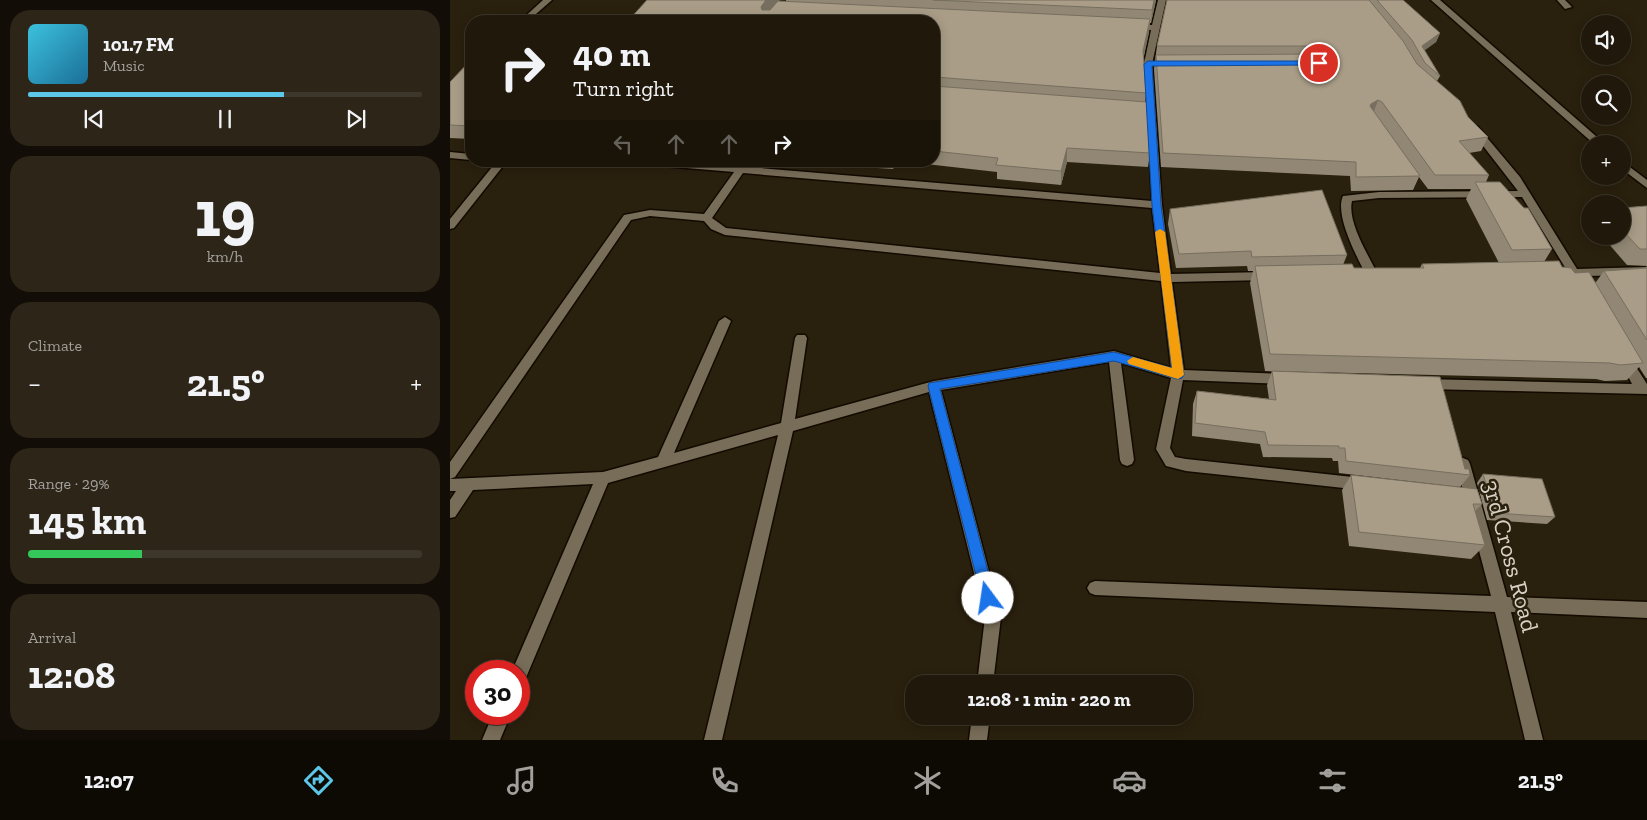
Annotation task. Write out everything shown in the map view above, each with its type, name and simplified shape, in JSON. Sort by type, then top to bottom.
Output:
[{"type":"street","points":[[531,15],[548,0]]},
{"type":"street","points":[[1162,0],[1156,28],[1151,112],[1157,205],[1178,375],[1163,449],[1172,462],[1186,466],[1373,486]]},
{"type":"street","points":[[1435,0],[1590,135]]},
{"type":"street","points":[[1561,0],[1568,7]]},
{"type":"street","points":[[1127,26],[1156,28]]},
{"type":"street","points":[[1121,109],[1151,112]]},
{"type":"street","points":[[1469,122],[1516,179],[1584,289]]},
{"type":"street","points":[[450,155],[465,156]]},
{"type":"street","points":[[450,226],[497,167]]},
{"type":"street","points":[[720,167],[1157,205]]},
{"type":"street","points":[[707,218],[742,169]]},
{"type":"street","points":[[1631,172],[1647,185]]},
{"type":"street","points":[[1372,275],[1346,215],[1345,202],[1347,198],[1421,190],[1526,194]]},
{"type":"street","points":[[450,473],[628,217],[650,213],[707,218]]},
{"type":"street","points":[[707,218],[709,224],[725,231],[1166,278],[1284,276]]},
{"type":"street","points":[[1546,273],[1647,272]]},
{"type":"street","points":[[663,461],[725,321]]},
{"type":"street","points":[[713,740],[787,427],[802,338]]},
{"type":"street","points":[[1618,348],[1645,389]]},
{"type":"street","points":[[1114,356],[1127,460]]},
{"type":"street","points":[[450,485],[603,478],[934,386],[1114,356],[1178,375],[1295,379]]},
{"type":"street","points":[[1412,383],[1645,389]]},
{"type":"street","points":[[1441,384],[1446,403]]},
{"type":"street","points":[[934,386],[993,617],[986,675]]},
{"type":"street","name":"3rd Cross Road","points":[[1459,450],[1467,496],[1501,603],[1534,740]]},
{"type":"street","points":[[525,660],[603,478]]},
{"type":"street","points":[[450,512],[469,484]]},
{"type":"street","points":[[1095,588],[1647,610]]},
{"type":"street","points":[[491,740],[497,725]]},
{"type":"street","points":[[978,740],[980,725]]},
{"type":"building","points":[[647,0],[766,0],[761,7],[762,10],[770,10],[778,1],[1150,19],[1143,51],[1146,93],[940,77],[940,15],[633,15]]},
{"type":"building","points":[[933,0],[1154,0],[1152,10]]},
{"type":"building","points":[[1167,0],[1369,0],[1403,41],[1417,64],[1460,101],[1468,117],[1488,137],[1459,141],[1489,175],[1435,175],[1382,102],[1378,100],[1370,106],[1420,176],[1356,177],[1356,162],[1163,153],[1156,55],[1323,54],[1329,50],[1326,46],[1157,46]]},
{"type":"building","points":[[1377,0],[1403,0],[1440,33],[1422,46],[1440,76],[1425,63],[1412,40]]},
{"type":"building","points":[[465,66],[465,126],[450,125],[450,82]]},
{"type":"building","points":[[940,86],[1147,102],[1150,153],[1067,148],[1061,171],[996,165],[998,158],[940,152]]},
{"type":"building","points":[[1475,182],[1500,182],[1524,208],[1528,208],[1552,249],[1512,250]]},
{"type":"building","points":[[1322,190],[1347,255],[1252,257],[1251,251],[1179,254],[1170,209]]},
{"type":"building","points":[[1647,206],[1647,249],[1640,249],[1631,240],[1631,207]]},
{"type":"building","points":[[1559,261],[1562,267],[1571,268],[1575,273],[1589,272],[1643,363],[1620,365],[1610,363],[1270,354],[1255,266],[1352,264],[1354,268],[1424,268],[1422,264]]},
{"type":"building","points":[[1647,268],[1647,340],[1604,271]]},
{"type":"building","points":[[1272,371],[1440,377],[1465,469],[1469,469],[1470,475],[1346,461],[1345,448],[1339,448],[1339,446],[1268,445],[1265,432],[1195,423],[1197,391],[1276,400]]},
{"type":"building","points":[[1483,474],[1542,479],[1555,517],[1495,513]]},
{"type":"building","points":[[1351,475],[1477,489],[1482,504],[1473,504],[1485,545],[1359,532]]},
{"type":"slow traffic","points":[[1133,361],[1178,375],[1160,232]]},
{"type":"route","points":[[988,598],[934,386],[1114,356],[1178,375],[1157,205],[1148,64],[1319,63]]}]
